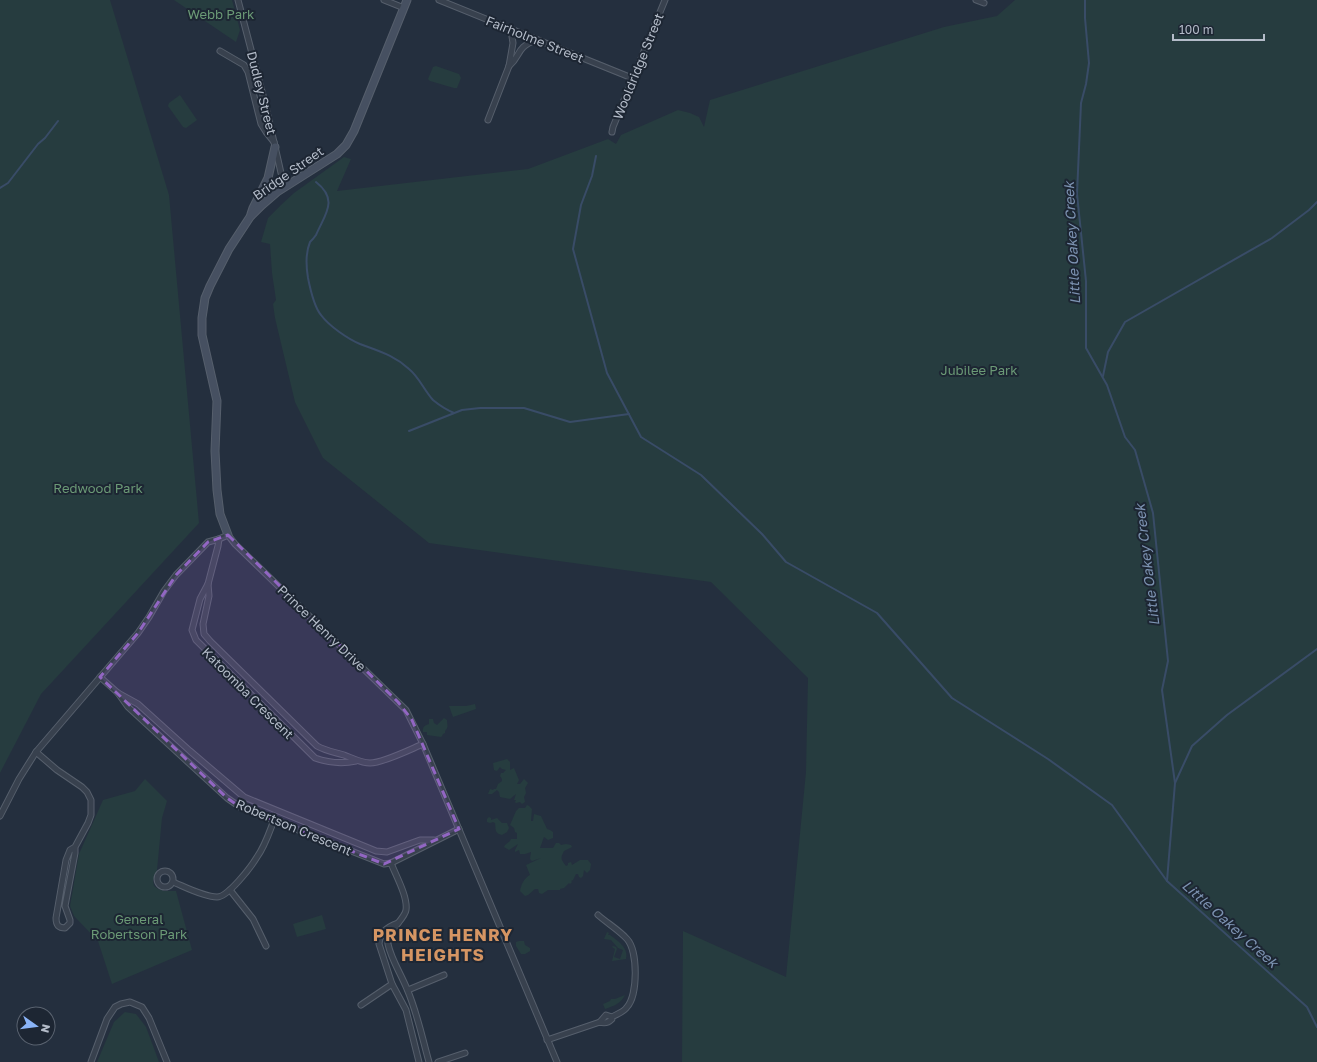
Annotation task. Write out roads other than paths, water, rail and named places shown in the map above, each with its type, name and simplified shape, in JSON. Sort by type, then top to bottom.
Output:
[{"type":"street","name":"Dudley Street","points":[[238,0],[265,103],[281,173],[287,185]]},
{"type":"street","points":[[384,0],[404,8]]},
{"type":"street","name":"Bridge Street","points":[[228,535],[220,514],[215,451],[217,401],[202,336],[202,318],[210,286],[229,249],[250,216],[287,185],[336,154],[349,139],[357,123],[407,0]]},
{"type":"street","name":"Fairholme Street","points":[[439,0],[632,78]]},
{"type":"street","name":"Wooldridge Street","points":[[612,132],[632,78],[665,0]]},
{"type":"street","points":[[976,0],[984,3]]},
{"type":"street","points":[[488,120],[509,66],[513,43],[511,30]]},
{"type":"street","points":[[509,66],[514,62],[523,46],[536,40]]},
{"type":"street","points":[[220,51],[244,65],[248,72],[261,124],[275,145],[268,178],[250,216]]},
{"type":"street","points":[[0,816],[19,779],[36,752],[138,634],[164,591],[176,575],[208,542],[228,535]]},
{"type":"street","name":"Prince Henry Drive","points":[[228,535],[406,710],[423,744],[557,1062]]},
{"type":"street","name":"Katoomba Crescent","points":[[219,539],[208,584],[209,596],[203,624],[204,634],[317,746],[324,750],[344,755],[356,761]]},
{"type":"street","name":"Katoomba Crescent","points":[[208,584],[203,590],[192,630],[196,640],[315,758],[344,763],[356,761],[371,763],[423,744]]},
{"type":"street","name":"Robertson Crescent","points":[[100,677],[118,693],[138,704],[196,756],[248,799],[376,851],[387,852],[420,840],[434,840]]},
{"type":"street","name":"Robertson Crescent","points":[[118,693],[128,707],[227,798],[240,807],[384,864],[391,863],[434,840],[459,829]]},
{"type":"street","points":[[36,752],[57,770],[82,787],[87,792],[91,800],[91,815],[75,847],[66,901],[66,910],[70,923],[66,928],[62,928],[58,927],[56,918],[66,860],[70,850],[75,847]]},
{"type":"street","points":[[173,882],[210,896],[222,896],[230,890],[257,857],[274,820]]},
{"type":"street","points":[[391,863],[406,900],[406,911],[388,941],[390,951],[408,990],[420,1027],[428,1062]]},
{"type":"street","points":[[230,890],[253,919],[266,946]]},
{"type":"street","points":[[547,1040],[600,1022],[606,1016],[612,1017],[626,1009],[632,999],[635,971],[633,951],[627,939],[598,915]]},
{"type":"street","points":[[398,923],[387,928],[382,933],[379,938],[379,944],[392,984],[406,1010],[419,1062]]},
{"type":"street","points":[[408,990],[444,975]]},
{"type":"street","points":[[361,1005],[392,984]]},
{"type":"street","points":[[91,1062],[107,1018],[115,1007],[130,1002],[142,1007],[149,1018],[168,1062]]},
{"type":"street","points":[[438,1062],[465,1053]]},
{"type":"waterway","name":"Little Oakey Creek","points":[[1085,0],[1089,63],[1081,103],[1077,194],[1086,281],[1086,348],[1107,385],[1125,437],[1135,450],[1153,513],[1168,661],[1162,690],[1175,783],[1167,881],[1307,1007],[1317,1027]]},
{"type":"waterway","points":[[0,188],[8,183],[58,121]]},
{"type":"waterway","points":[[596,156],[592,176],[581,205],[573,249],[607,373],[641,437],[701,475],[762,534],[786,562],[877,613],[952,698],[1048,759],[1112,805],[1167,881]]},
{"type":"waterway","points":[[316,182],[327,195],[328,207],[316,235],[308,246],[306,260],[309,282],[313,298],[319,312],[324,319],[344,336],[392,357],[403,364],[413,372],[433,400],[454,413]]},
{"type":"waterway","points":[[1103,376],[1108,352],[1125,322],[1272,238],[1309,210],[1317,202]]},
{"type":"waterway","points":[[409,431],[462,410],[480,408],[524,408],[570,422],[629,414]]},
{"type":"waterway","points":[[1175,783],[1192,746],[1227,715],[1317,649]]},
{"type":"district","name":"PRINCE HENRY HEIGHTS","points":[[443,945]]},
{"type":"park label","name":"Webb Park","points":[[221,14]]},
{"type":"park label","name":"Jubilee Park","points":[[979,370]]},
{"type":"park label","name":"Redwood Park","points":[[98,488]]},
{"type":"park label","name":"General Robertson Park","points":[[139,926]]}]
